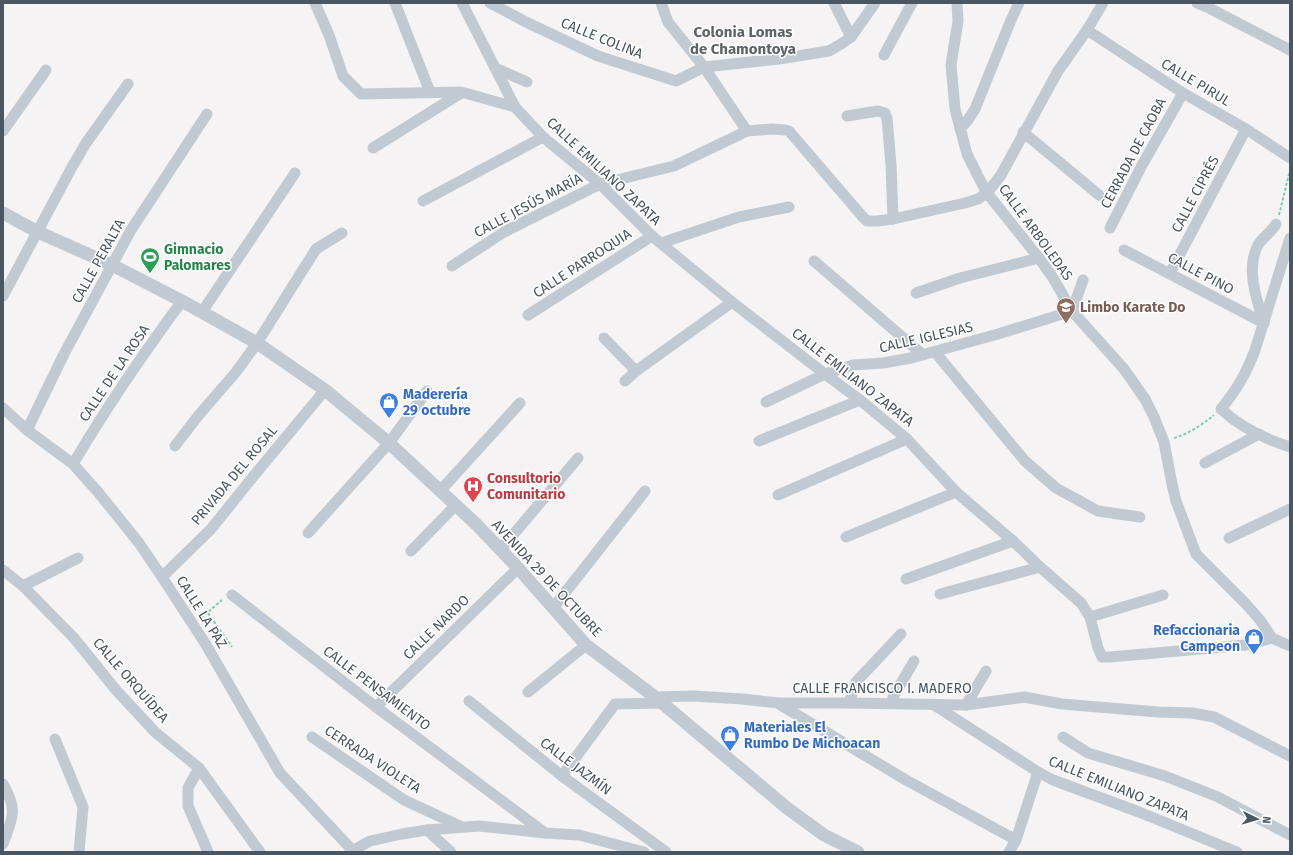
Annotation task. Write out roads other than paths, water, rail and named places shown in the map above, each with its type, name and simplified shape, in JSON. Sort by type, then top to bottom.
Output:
[{"type":"street","points":[[315,3],[329,35],[343,76],[361,94],[461,92],[515,107]]},
{"type":"street","points":[[395,3],[430,92]]},
{"type":"street","name":"CALLE EMILIANO ZAPATA","points":[[462,3],[515,107],[543,137],[600,184],[661,244],[732,302],[860,400],[907,439],[956,492],[1013,541],[1081,603],[1090,617],[1098,648],[1102,657],[1110,658],[1246,645],[1272,638]]},
{"type":"street","name":"CALLE COLINA","points":[[490,3],[528,23],[598,56],[676,81],[704,67]]},
{"type":"street","points":[[661,3],[668,22],[704,67],[747,131],[772,129],[789,131],[867,221],[893,219],[965,203],[978,199],[987,192],[1001,175],[1023,132],[1058,71],[1087,30],[1103,3]]},
{"type":"street","points":[[834,3],[851,37]]},
{"type":"street","points":[[704,67],[779,59],[829,50],[851,37],[875,3]]},
{"type":"street","points":[[884,55],[912,3]]},
{"type":"street","name":"CALLE ARBOLEDAS","points":[[957,3],[958,22],[952,65],[955,108],[968,154],[987,192],[1039,258],[1053,278],[1072,311],[1124,369],[1145,399],[1164,442],[1176,501],[1196,554],[1223,583],[1246,604],[1260,620],[1272,638]]},
{"type":"street","points":[[960,129],[975,109],[1010,20],[1019,3]]},
{"type":"street","points":[[1197,3],[1290,50]]},
{"type":"street","name":"CALLE PIRUL","points":[[1087,30],[1183,93],[1246,129],[1290,158]]},
{"type":"street","points":[[495,68],[528,82]]},
{"type":"street","points":[[3,131],[46,70]]},
{"type":"street","points":[[3,296],[86,143],[128,84]]},
{"type":"street","points":[[373,148],[461,92]]},
{"type":"street","name":"CERRADA DE CAOBA","points":[[1110,228],[1141,167],[1183,93]]},
{"type":"street","points":[[847,116],[881,111],[885,113],[887,118],[891,165],[893,219]]},
{"type":"street","name":"CALLE PERALTA","points":[[27,430],[64,354],[131,230],[207,114]]},
{"type":"street","name":"CALLE CIPRÉS","points":[[1170,273],[1246,129]]},
{"type":"street","name":"CALLE JESÚS MARÍA","points":[[452,266],[504,232],[600,184],[674,166],[747,131]]},
{"type":"street","points":[[1023,132],[1099,195]]},
{"type":"street","points":[[423,201],[543,137]]},
{"type":"street","points":[[202,312],[295,173]]},
{"type":"street","points":[[661,244],[740,217],[789,207]]},
{"type":"street","name":"AVENIDA 29 DE OCTUBRE","points":[[3,213],[38,232],[112,265],[182,301],[257,343],[325,390],[389,443],[441,490],[518,568],[586,645],[658,700],[787,808],[824,835],[858,852]]},
{"type":"street","points":[[1264,323],[1254,294],[1252,265],[1256,248],[1272,231],[1276,224]]},
{"type":"street","points":[[175,446],[198,416],[236,372],[257,343],[316,249],[342,233]]},
{"type":"street","name":"CALLE PARROQUIA","points":[[528,315],[652,236]]},
{"type":"street","points":[[1290,238],[1264,323],[1248,368],[1235,392],[1221,409],[1232,420],[1272,441],[1290,447]]},
{"type":"street","name":"CALLE PINO","points":[[1124,250],[1264,323]]},
{"type":"street","points":[[916,293],[960,278],[1039,258]]},
{"type":"street","points":[[814,260],[923,355]]},
{"type":"street","points":[[1072,311],[1082,280]]},
{"type":"street","name":"CALLE DE LA ROSA","points":[[73,464],[94,428],[123,384],[182,301]]},
{"type":"street","points":[[625,381],[636,370],[732,302]]},
{"type":"street","name":"CALLE IGLESIAS","points":[[766,402],[825,374],[853,365],[883,363],[911,358],[998,334],[1072,311]]},
{"type":"street","points":[[604,338],[636,370]]},
{"type":"street","points":[[935,352],[1025,461],[1056,488],[1098,510],[1140,517]]},
{"type":"street","name":"PRIVADA DEL ROSAL","points":[[162,577],[211,529],[325,390]]},
{"type":"street","points":[[308,533],[389,443],[427,391]]},
{"type":"street","points":[[759,441],[860,400]]},
{"type":"street","points":[[441,490],[520,403]]},
{"type":"street","name":"CALLE LA PAZ","points":[[3,408],[27,430],[73,464],[103,497],[139,543],[193,625],[280,774],[352,852]]},
{"type":"street","points":[[1205,462],[1259,434]]},
{"type":"street","points":[[778,495],[907,439]]},
{"type":"street","points":[[500,549],[578,458]]},
{"type":"street","points":[[553,608],[645,491]]},
{"type":"street","points":[[846,537],[956,492]]},
{"type":"street","points":[[411,551],[456,505]]},
{"type":"street","points":[[1229,538],[1290,508]]},
{"type":"street","points":[[906,579],[1013,541]]},
{"type":"street","points":[[23,586],[78,558]]},
{"type":"street","points":[[940,594],[1040,567]]},
{"type":"street","name":"CALLE NARDO","points":[[376,707],[518,568]]},
{"type":"street","name":"CALLE ORQUÍDEA","points":[[3,570],[23,586],[74,638],[116,690],[155,732],[199,768],[260,852]]},
{"type":"street","name":"CALLE PENSAMIENTO","points":[[232,595],[376,707],[545,833]]},
{"type":"street","points":[[1090,617],[1163,595]]},
{"type":"street","points":[[849,703],[856,682],[901,634]]},
{"type":"street","points":[[1272,638],[1290,646]]},
{"type":"street","points":[[528,692],[586,645]]},
{"type":"street","points":[[894,703],[893,697],[914,661]]},
{"type":"street","points":[[966,705],[986,672]]},
{"type":"street","name":"CALLE FRANCISCO I. MADERO","points":[[562,776],[615,704],[694,696],[779,703],[894,703],[966,705],[1024,697],[1062,704],[1158,712],[1192,713],[1214,717],[1290,756]]},
{"type":"street","name":"CALLE JAZMÍN","points":[[469,701],[562,776],[666,852]]},
{"type":"street","points":[[779,703],[906,780],[1016,840]]},
{"type":"street","name":"CALLE EMILIANO ZAPATA","points":[[934,704],[1038,772],[1053,780],[1139,812],[1237,852]]},
{"type":"street","name":"CERRADA VIOLETA","points":[[312,737],[404,800],[461,827]]},
{"type":"street","points":[[1063,737],[1088,753],[1165,776],[1218,797],[1290,835]]},
{"type":"street","points":[[55,739],[83,807],[79,852]]},
{"type":"street","points":[[199,768],[188,788],[188,806],[208,852]]},
{"type":"street","points":[[1009,852],[1016,840],[1038,772]]},
{"type":"street","points":[[3,784],[10,795],[14,812],[5,831],[3,844]]},
{"type":"street","points":[[352,852],[370,840],[427,830],[479,826],[579,835],[620,849],[644,852]]},
{"type":"street","points":[[427,830],[451,852]]},
{"type":"place","name":"Gimnacio Palomares","points":[[150,274]]},
{"type":"place","name":"Limbo Karate Do","points":[[1066,324]]},
{"type":"place","name":"Maderería 29 octubre","points":[[389,419]]},
{"type":"place","name":"Consultorio Comunitario","points":[[473,503]]},
{"type":"place","name":"Refaccionaria Campeon","points":[[1254,655]]},
{"type":"place","name":"Materiales El Rumbo De Michoacan","points":[[730,752]]},
{"type":"district","name":"Colonia Lomas de Chamontoya","points":[[743,40]]}]
